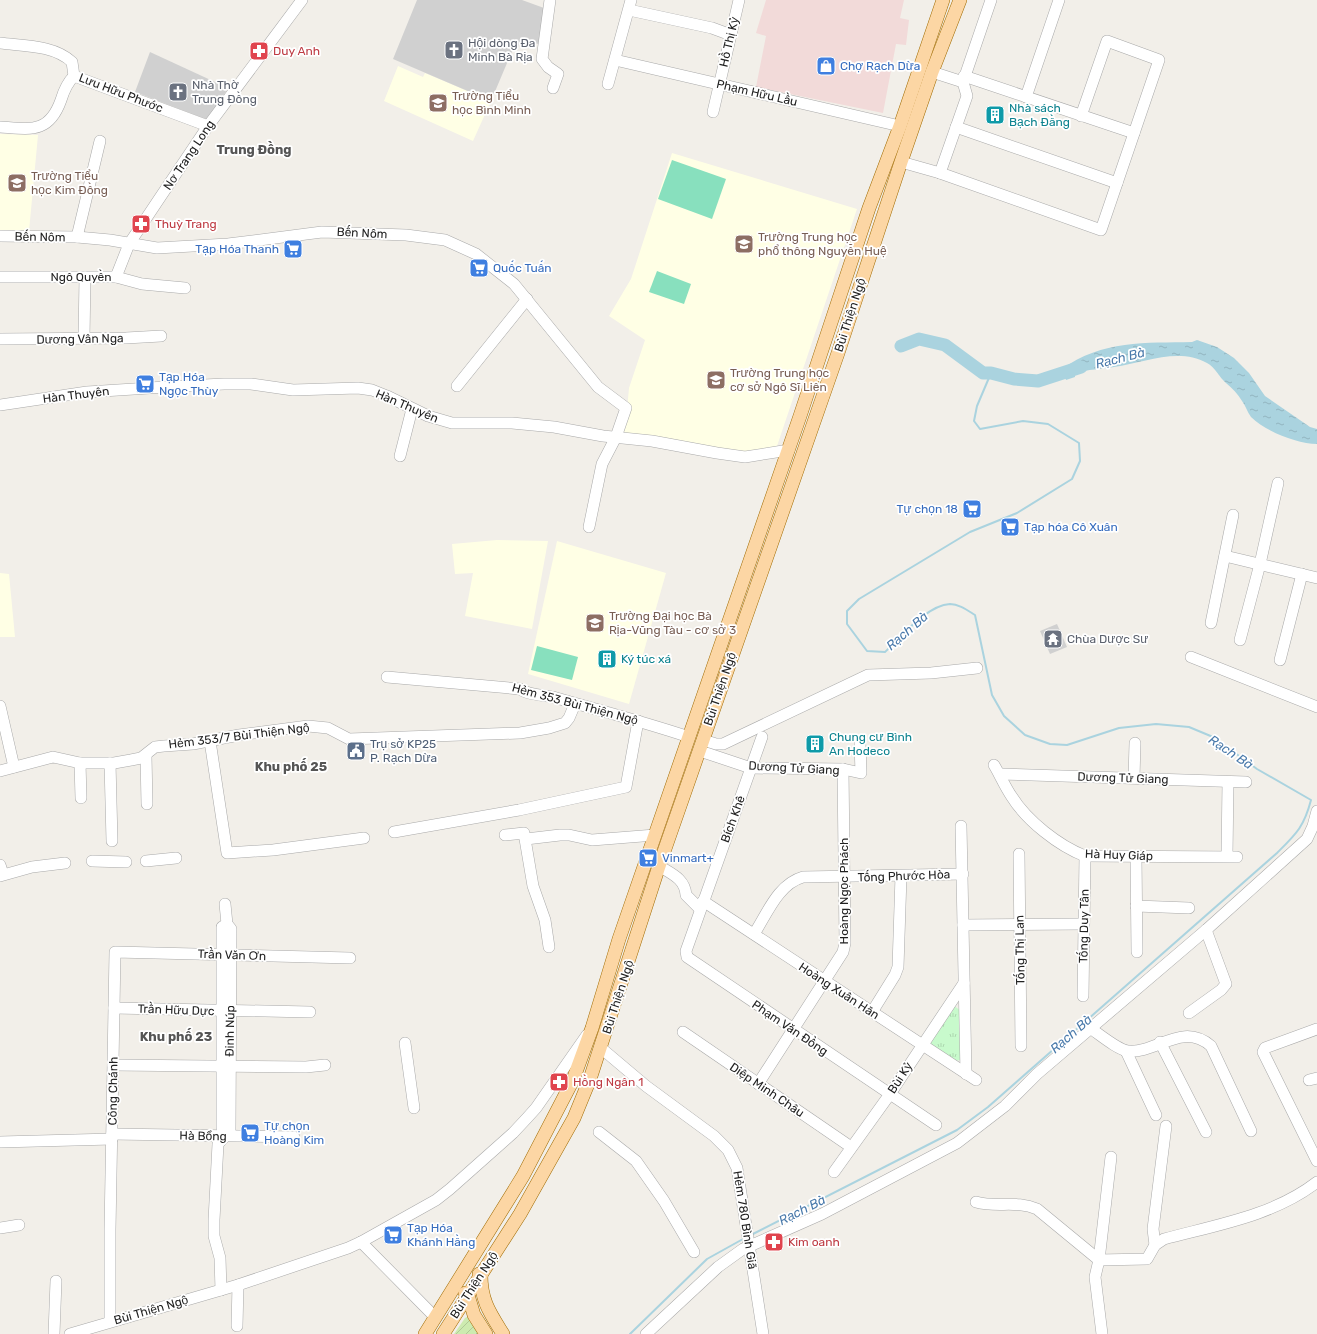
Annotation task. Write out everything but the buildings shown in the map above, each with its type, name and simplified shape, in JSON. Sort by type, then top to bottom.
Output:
[{"type":"main road","name":"Bùi Thiện Ngộ","points":[[425,1334],[468,1267],[523,1176],[573,1080],[592,1028],[619,939],[789,450],[869,208],[900,126],[943,0]]},
{"type":"main road","name":"Bùi Thiện Ngộ","points":[[443,1334],[520,1214],[574,1118],[590,1079],[659,866],[855,301],[900,162],[932,72],[960,0]]},
{"type":"main road","points":[[919,67],[932,72]]},
{"type":"main road","points":[[839,296],[855,301]]},
{"type":"main road","points":[[776,484],[790,489]]},
{"type":"main road","points":[[688,742],[701,746]]},
{"type":"main road","points":[[468,1267],[481,1275],[482,1297],[486,1307],[503,1334]]},
{"type":"main road","points":[[455,1287],[468,1295],[474,1315],[486,1334]]},
{"type":"street","name":"Nơ Trang Long","points":[[116,277],[129,244],[208,126],[302,0]]},
{"type":"street","points":[[550,0],[542,60],[548,67],[558,74],[553,88]]},
{"type":"street","name":"Hồ Thị Kỷ","points":[[713,112],[739,0]]},
{"type":"street","points":[[940,174],[967,96],[964,79],[990,0]]},
{"type":"street","points":[[1026,97],[1059,0]]},
{"type":"street","points":[[608,84],[630,5],[712,28],[731,35]]},
{"type":"street","points":[[900,162],[940,174],[1101,230],[1160,60],[1107,41],[1081,116]]},
{"type":"street","name":"Lưu Hữu Phước","points":[[0,43],[41,48],[64,54],[72,62],[74,76],[208,126]]},
{"type":"street","name":"Phạm Hữu Lầu","points":[[615,60],[900,126]]},
{"type":"street","points":[[932,72],[964,79],[1026,97],[1134,133]]},
{"type":"street","points":[[0,127],[41,127],[58,108],[68,81],[74,76]]},
{"type":"street","points":[[956,127],[1117,183]]},
{"type":"street","points":[[77,237],[100,141]]},
{"type":"street","name":"Bến Nôm","points":[[0,236],[77,237],[110,240],[157,248],[206,246],[322,232],[357,232],[427,237],[445,240],[476,254],[514,284],[598,387],[626,408],[616,437]]},
{"type":"street","points":[[84,338],[85,277]]},
{"type":"street","name":"Ngô Quyền","points":[[0,278],[116,277],[142,284],[184,288]]},
{"type":"street","points":[[457,386],[527,299]]},
{"type":"street","name":"Dương Vân Nga","points":[[0,339],[161,336]]},
{"type":"street","name":"Hàn Thuyên","points":[[0,405],[87,392],[224,384],[251,384],[293,390],[365,389],[387,396],[437,420],[452,423],[512,423],[616,437],[652,440],[717,453],[745,456],[789,450]]},
{"type":"street","points":[[400,456],[412,409]]},
{"type":"street","points":[[589,527],[602,464],[616,437]]},
{"type":"street","points":[[1240,640],[1260,564],[1278,483]]},
{"type":"street","points":[[1211,623],[1233,515]]},
{"type":"street","points":[[1225,556],[1317,578]]},
{"type":"street","points":[[1280,660],[1302,574]]},
{"type":"street","points":[[1191,657],[1317,707]]},
{"type":"street","points":[[701,746],[723,744],[868,675],[924,673],[977,668]]},
{"type":"street","name":"Hẻm 353 Bùi Thiện Ngộ","points":[[387,677],[509,687],[638,720],[688,742]]},
{"type":"street","name":"Hẻm 353/7 Bùi Thiện Ngộ","points":[[0,770],[53,757],[80,763],[110,763],[146,756],[155,747],[210,741],[240,735],[308,726],[328,728],[349,739],[520,733],[566,723],[570,718],[575,704]]},
{"type":"street","points":[[0,706],[14,767]]},
{"type":"street","points":[[394,832],[519,810],[626,787],[638,720]]},
{"type":"street","name":"Bích Khê","points":[[702,905],[762,737]]},
{"type":"street","points":[[210,741],[227,853],[273,850],[364,838]]},
{"type":"street","name":"Dương Tử Giang","points":[[701,746],[751,768],[843,770],[860,773],[860,743]]},
{"type":"street","points":[[1134,778],[1135,743]]},
{"type":"street","points":[[146,756],[147,804]]},
{"type":"street","points":[[80,763],[81,798]]},
{"type":"street","points":[[110,763],[112,841]]},
{"type":"street","name":"Hà Huy Giáp","points":[[994,765],[1012,799],[1035,823],[1071,850],[1086,856],[1232,857],[1228,782]]},
{"type":"street","name":"Hoàng Ngọc Phách","points":[[758,1084],[826,982],[843,952],[845,943],[845,877],[843,770]]},
{"type":"street","name":"Dương Tử Giang","points":[[1000,774],[1246,782]]},
{"type":"street","points":[[646,1334],[718,1267],[749,1247],[822,1214],[958,1143],[1005,1106],[1036,1074],[1206,930],[1307,839],[1313,826],[1317,811]]},
{"type":"street","points":[[961,826],[964,983]]},
{"type":"street","points":[[505,835],[524,833],[533,886],[545,920],[549,947]]},
{"type":"street","points":[[526,839],[569,835],[592,840],[655,835]]},
{"type":"street","name":"Tống Thị Lan","points":[[1019,854],[1021,1046]]},
{"type":"street","name":"Tống Duy Tân","points":[[1083,996],[1083,924],[1086,856]]},
{"type":"street","points":[[1136,856],[1137,952]]},
{"type":"street","points":[[146,860],[176,858]]},
{"type":"street","points":[[92,862],[126,862]]},
{"type":"street","points":[[1,872],[65,863]]},
{"type":"street","points":[[659,866],[680,878],[686,889],[686,895],[702,905]]},
{"type":"street","name":"Tống Phước Hòa","points":[[754,934],[784,886],[792,880],[803,877],[963,874]]},
{"type":"street","points":[[872,1012],[895,975],[898,967],[901,876]]},
{"type":"street","name":"Đinh Núp","points":[[221,1290],[220,1258],[213,1230],[218,1144],[230,1131],[225,1067],[227,955],[231,929],[227,924],[225,904]]},
{"type":"street","name":"Hoàng Xuân Hãn","points":[[702,905],[754,934],[971,1077],[964,983]]},
{"type":"street","name":"Phạm Văn Đồng","points":[[702,905],[686,952],[687,957],[794,1031],[936,1125]]},
{"type":"street","points":[[1136,906],[1189,908]]},
{"type":"street","points":[[963,925],[1083,924]]},
{"type":"street","points":[[1189,1013],[1221,990],[1226,984],[1206,930]]},
{"type":"street","name":"Trần Văn Ơn","points":[[115,952],[350,958]]},
{"type":"street","name":"Công Chánh","points":[[110,1321],[110,1230],[115,952]]},
{"type":"street","name":"Bùi Kỷ","points":[[834,1172],[851,1146],[890,1094],[964,983]]},
{"type":"street","name":"Trần Hữu Dực","points":[[114,1008],[310,1012]]},
{"type":"street","name":"Bùi Thiện Ngộ","points":[[70,1334],[110,1321],[238,1285],[361,1242],[436,1200],[513,1133],[536,1108],[592,1028]]},
{"type":"street","points":[[1090,1028],[1126,1051],[1156,1115]]},
{"type":"street","points":[[1317,1029],[1265,1048],[1263,1052],[1317,1161]]},
{"type":"street","name":"Diệp Minh Châu","points":[[683,1032],[851,1146]]},
{"type":"street","points":[[1126,1051],[1138,1050],[1176,1037],[1198,1038],[1211,1046],[1252,1131]]},
{"type":"street","points":[[1160,1042],[1206,1132]]},
{"type":"street","points":[[405,1043],[414,1108]]},
{"type":"street","name":"Hẻm 780 Bình Giã","points":[[601,1048],[646,1086],[714,1136],[728,1150],[737,1168],[763,1334]]},
{"type":"street","points":[[113,1065],[225,1067],[306,1067],[325,1065]]},
{"type":"street","points":[[976,1202],[990,1206],[1005,1203],[1022,1204],[1037,1209],[1099,1260],[1147,1259],[1154,1245],[1153,1229],[1166,1126]]},
{"type":"street","points":[[599,1132],[636,1162],[664,1201],[694,1252]]},
{"type":"street","name":"Hà Bổng","points":[[0,1142],[112,1136],[294,1138]]},
{"type":"street","points":[[1102,1334],[1096,1277],[1111,1157]]},
{"type":"street","points":[[1154,1245],[1164,1239],[1262,1212],[1306,1190],[1317,1182]]},
{"type":"street","points":[[0,1228],[13,1228],[19,1225]]},
{"type":"street","points":[[361,1242],[436,1317]]},
{"type":"street","points":[[54,1334],[56,1281]]},
{"type":"street","points":[[237,1326],[238,1285]]},
{"type":"shaded area","name":"Hội dòng Đa Minh Bà Rịa","points":[[417,0],[522,0],[544,8],[539,44],[520,42],[517,51],[513,49],[491,101],[393,59]]},
{"type":"shaded area","name":"Chợ Rạch Dừa","points":[[766,0],[904,0],[900,18],[909,20],[906,45],[896,44],[883,113],[756,87],[766,36],[756,33]]},
{"type":"shaded area","points":[[150,52],[228,88],[208,120],[135,92]]},
{"type":"shaded area","name":"Trường Tiểu học Bình Minh","points":[[398,66],[423,77],[425,73],[491,101],[473,141],[384,101]]},
{"type":"shaded area","name":"Trường Tiểu học Kim Đồng","points":[[0,134],[38,135],[29,231],[0,230]]},
{"type":"shaded area","name":"Trường Trung học phổ thông Nguyễn Huệ","points":[[672,153],[857,209],[776,449],[750,453],[620,433],[627,410],[629,388],[645,340],[609,316],[631,279]]},
{"type":"shaded area","points":[[497,540],[548,541],[532,629],[465,616],[473,573],[455,574],[452,544]]},
{"type":"shaded area","name":"Trường Đại học Bà Rịa-Vũng Tàu - cơ sở 3","points":[[557,541],[666,573],[629,704],[528,674]]},
{"type":"shaded area","points":[[0,573],[9,574],[15,637],[0,637]]},
{"type":"shaded area","name":"Chùa Dược Sư","points":[[1057,624],[1067,647],[1050,654],[1040,631]]},
{"type":"green space","points":[[672,160],[726,179],[712,219],[658,199]]},
{"type":"green space","points":[[657,271],[691,284],[684,304],[649,292]]},
{"type":"green space","points":[[537,646],[578,657],[572,680],[531,670]]},
{"type":"green space","points":[[953,1005],[961,1011],[961,1057],[960,1060],[955,1061],[929,1046],[931,1039]]},
{"type":"green space","points":[[467,1317],[478,1334],[454,1334],[465,1318]]},
{"type":"water","points":[[1197,340],[1217,347],[1234,358],[1249,373],[1265,396],[1310,427],[1317,429],[1317,444],[1300,442],[1282,436],[1264,427],[1251,417],[1237,394],[1212,367],[1196,358],[1173,356],[1161,358],[1085,371],[1075,374],[1075,377],[1066,380],[1062,369],[1077,360],[1109,348],[1141,343],[1192,342]]},
{"type":"waterway","name":"Rạch Bà","points":[[901,346],[919,339],[945,345],[983,373],[991,373],[1014,379],[1038,381],[1081,367]]},
{"type":"waterway","name":"Rạch Bà","points":[[751,1235],[957,1130],[988,1107],[1277,853],[1302,824],[1311,800],[1257,769],[1213,737],[1189,727],[1156,724],[1119,728],[1067,745],[1050,744],[1025,735],[1004,716],[992,695],[975,615],[957,605],[950,604],[932,610],[907,630],[885,652],[867,651],[847,624],[847,611],[859,599],[970,532],[1017,513],[1072,479],[1080,461],[1079,443],[1048,424],[1023,421],[980,429],[974,421],[977,406],[991,373]]},
{"type":"waterway","name":"Rạch Bà","points":[[630,1334],[707,1259],[743,1239]]},
{"type":"place","name":"Hội dòng Đa Minh Bà Rịa","points":[[454,50]]},
{"type":"place","name":"Duy Anh","points":[[259,51]]},
{"type":"place","name":"Chợ Rạch Dừa","points":[[826,66]]},
{"type":"place","name":"Nhà Thờ Trung Đồng","points":[[178,92]]},
{"type":"place","name":"Trường Tiểu học Bình Minh","points":[[438,103]]},
{"type":"place","name":"Nhà sách Bạch Đằng","points":[[995,115]]},
{"type":"place","name":"Trường Tiểu học Kim Đồng","points":[[17,183]]},
{"type":"place","name":"Thuỳ Trang","points":[[141,224]]},
{"type":"place","name":"Trường Trung học phổ thông Nguyễn Huệ","points":[[744,244]]},
{"type":"place","name":"Tạp Hóa Thanh","points":[[293,249]]},
{"type":"place","name":"Quốc Tuấn","points":[[479,268]]},
{"type":"place","name":"Trường Trung học cơ sở Ngô Sĩ Liên","points":[[716,380]]},
{"type":"place","name":"Tạp Hóa Ngọc Thùy","points":[[145,384]]},
{"type":"place","name":"Tự chọn 18","points":[[972,509]]},
{"type":"place","name":"Tạp hóa Cô Xuân","points":[[1010,527]]},
{"type":"place","name":"Trường Đại học Bà Rịa-Vũng Tàu - cơ sở 3","points":[[595,623]]},
{"type":"place","name":"Chùa Dược Sư","points":[[1053,639]]},
{"type":"place","name":"Ký túc xá","points":[[607,659]]},
{"type":"place","name":"Chung cư Bình An Hodeco","points":[[815,744]]},
{"type":"place","name":"Trụ sở KP25 P. Rạch Dừa","points":[[356,751]]},
{"type":"place","name":"Vinmart+","points":[[648,858]]},
{"type":"place","name":"Hồng Ngân 1","points":[[559,1082]]},
{"type":"place","name":"Tự chọn Hoàng Kim","points":[[250,1133]]},
{"type":"place","name":"Tạp Hóa Khánh Hằng","points":[[393,1235]]},
{"type":"place","name":"Kim oanh","points":[[774,1242]]},
{"type":"district","name":"Trung Đồng","points":[[254,149]]},
{"type":"district","name":"Khu phố 25","points":[[291,766]]},
{"type":"district","name":"Khu phố 23","points":[[176,1036]]}]
